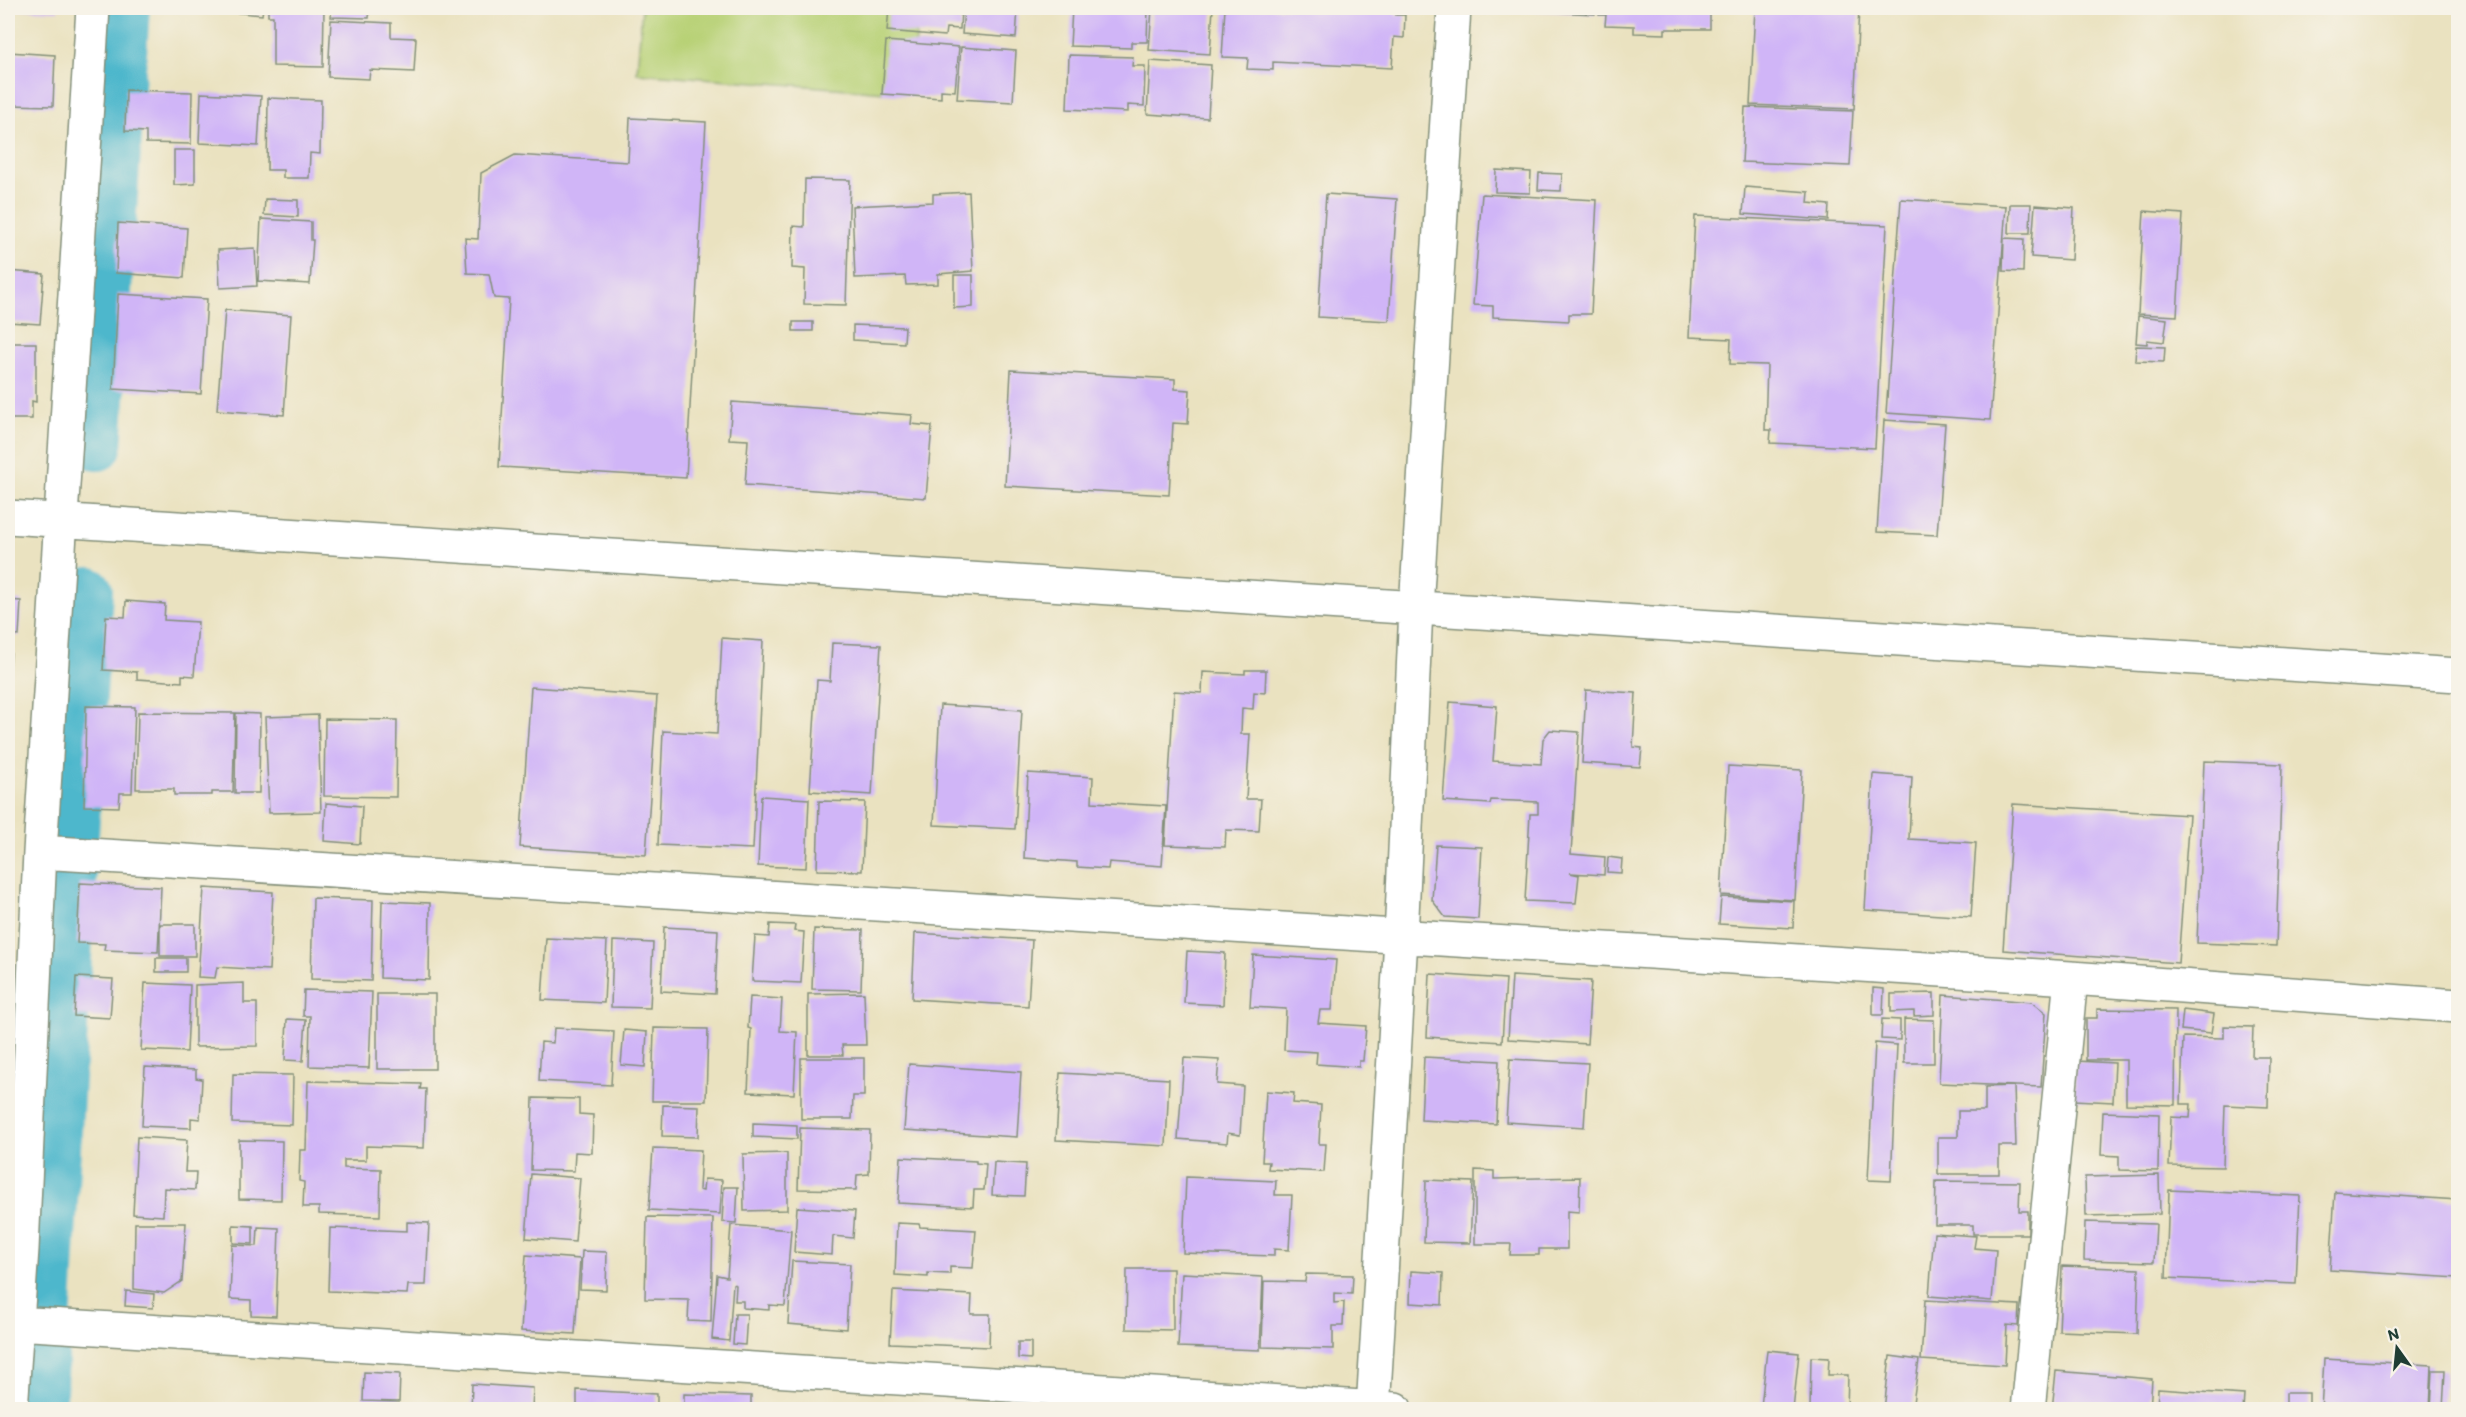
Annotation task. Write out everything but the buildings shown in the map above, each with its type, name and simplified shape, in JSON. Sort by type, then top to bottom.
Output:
[{"type":"street","points":[[11,1410],[16,1323],[15,1248],[93,8]]},
{"type":"street","points":[[16,1323],[1380,1409],[1416,608],[1454,8]]},
{"type":"street","points":[[8,517],[2458,675]]},
{"type":"street","points":[[40,852],[2071,978],[2458,1006]]},
{"type":"street","points":[[2028,1410],[2071,978]]},
{"type":"green space","points":[[642,8],[918,8],[912,94],[637,73]]},
{"type":"waterway","points":[[98,447],[126,8]]},
{"type":"waterway","points":[[42,1410],[89,591]]}]
